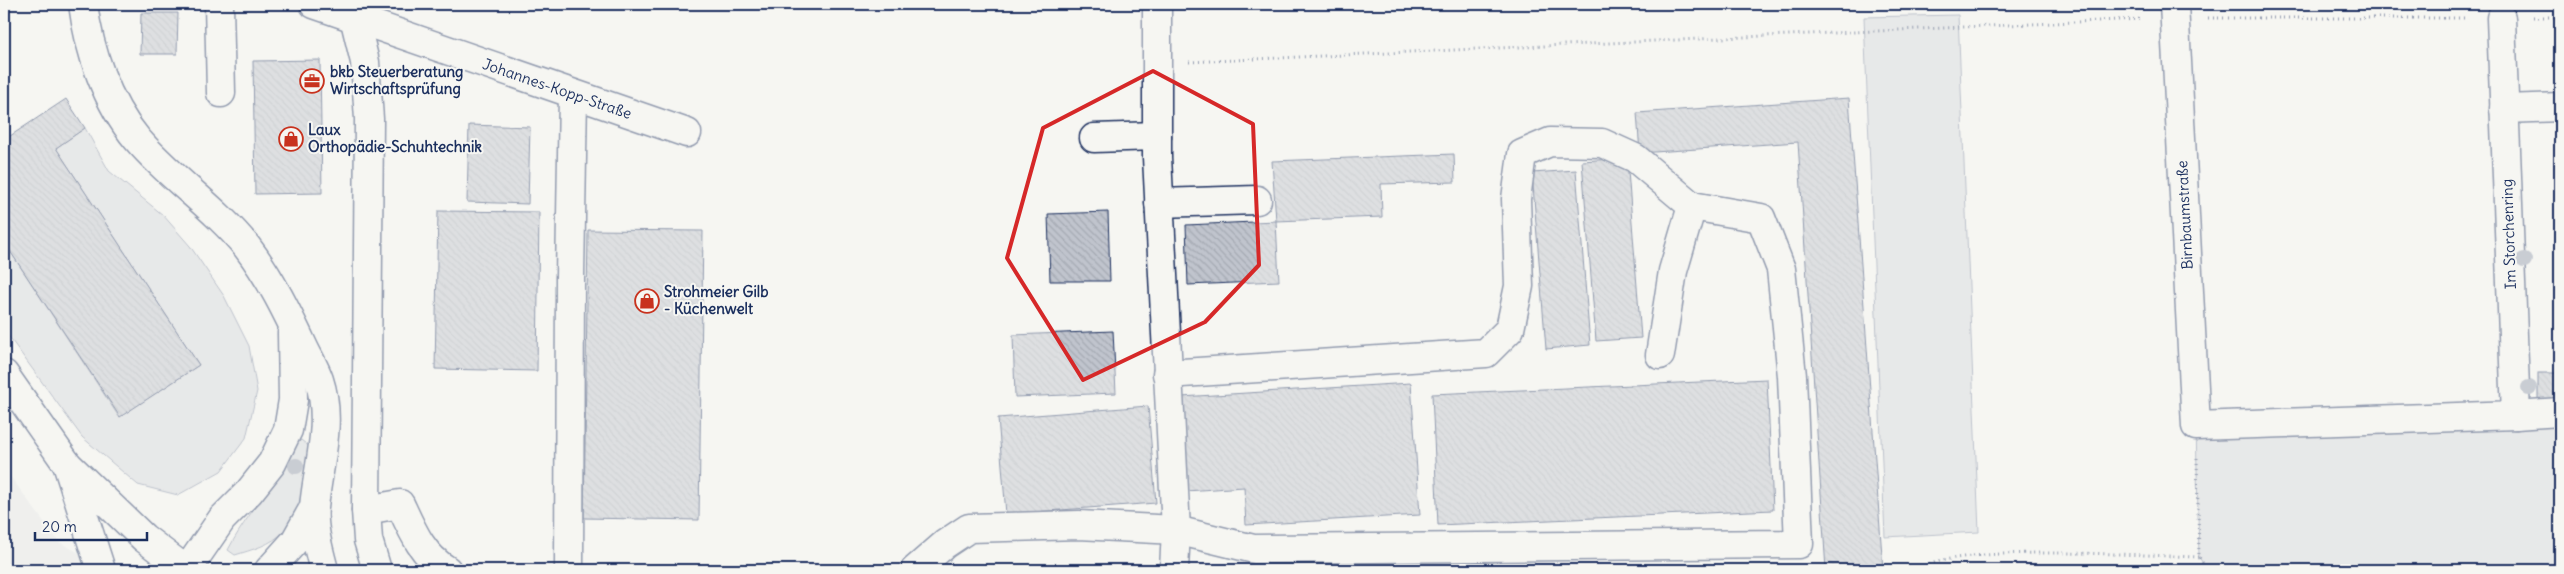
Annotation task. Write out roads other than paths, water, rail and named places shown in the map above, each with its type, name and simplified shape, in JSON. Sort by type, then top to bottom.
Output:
[{"type":"street","points":[[83,4],[88,37],[109,94],[121,116],[137,138],[215,213],[247,247],[263,270],[292,322],[319,380],[322,399],[323,455],[314,509],[324,570]]},
{"type":"street","points":[[218,4],[221,93]]},
{"type":"street","name":"Johannes-Kopp-Straße","points":[[314,4],[687,134]]},
{"type":"street","points":[[1157,4],[1157,147],[1176,530],[1174,570]]},
{"type":"street","name":"Birnbaumstraße","points":[[2174,11],[2196,426],[2516,415]]},
{"type":"street","points":[[354,17],[365,62],[369,119],[366,510],[368,540],[377,570]]},
{"type":"street","name":"Im Storchenring","points":[[2501,18],[2516,415]]},
{"type":"street","points":[[569,570],[570,278],[574,95]]},
{"type":"street","points":[[2504,109],[2560,107]]},
{"type":"street","points":[[1094,138],[1157,147]]},
{"type":"street","points":[[915,570],[944,544],[969,528],[1079,524],[1176,530],[1254,549],[1800,544],[1792,376],[1780,269],[1761,218],[1692,206],[1635,158],[1602,143],[1550,142],[1522,154],[1516,199],[1519,286],[1510,329],[1486,353],[1167,374]]},
{"type":"street","points":[[1159,204],[1257,200]]},
{"type":"street","points":[[1660,355],[1673,271],[1692,206]]},
{"type":"street","points":[[4,374],[67,464],[144,538],[186,570],[222,519],[249,492],[272,463],[288,430],[293,400],[292,322]]},
{"type":"street","points":[[2516,415],[2560,412]]},
{"type":"street","points":[[67,464],[101,570]]},
{"type":"street","points":[[366,510],[400,504],[413,532],[432,561],[447,570]]},
{"type":"street","points":[[269,570],[295,540],[314,509]]},
{"type":"place","name":"bkb Steuerberatung Wirtschaftsprüfung","points":[[312,81]]},
{"type":"place","name":"Laux Orthopädie-Schuhtechnik","points":[[291,139]]},
{"type":"place","name":"Strohmeier Gilb - Küchenwelt","points":[[647,301]]}]
